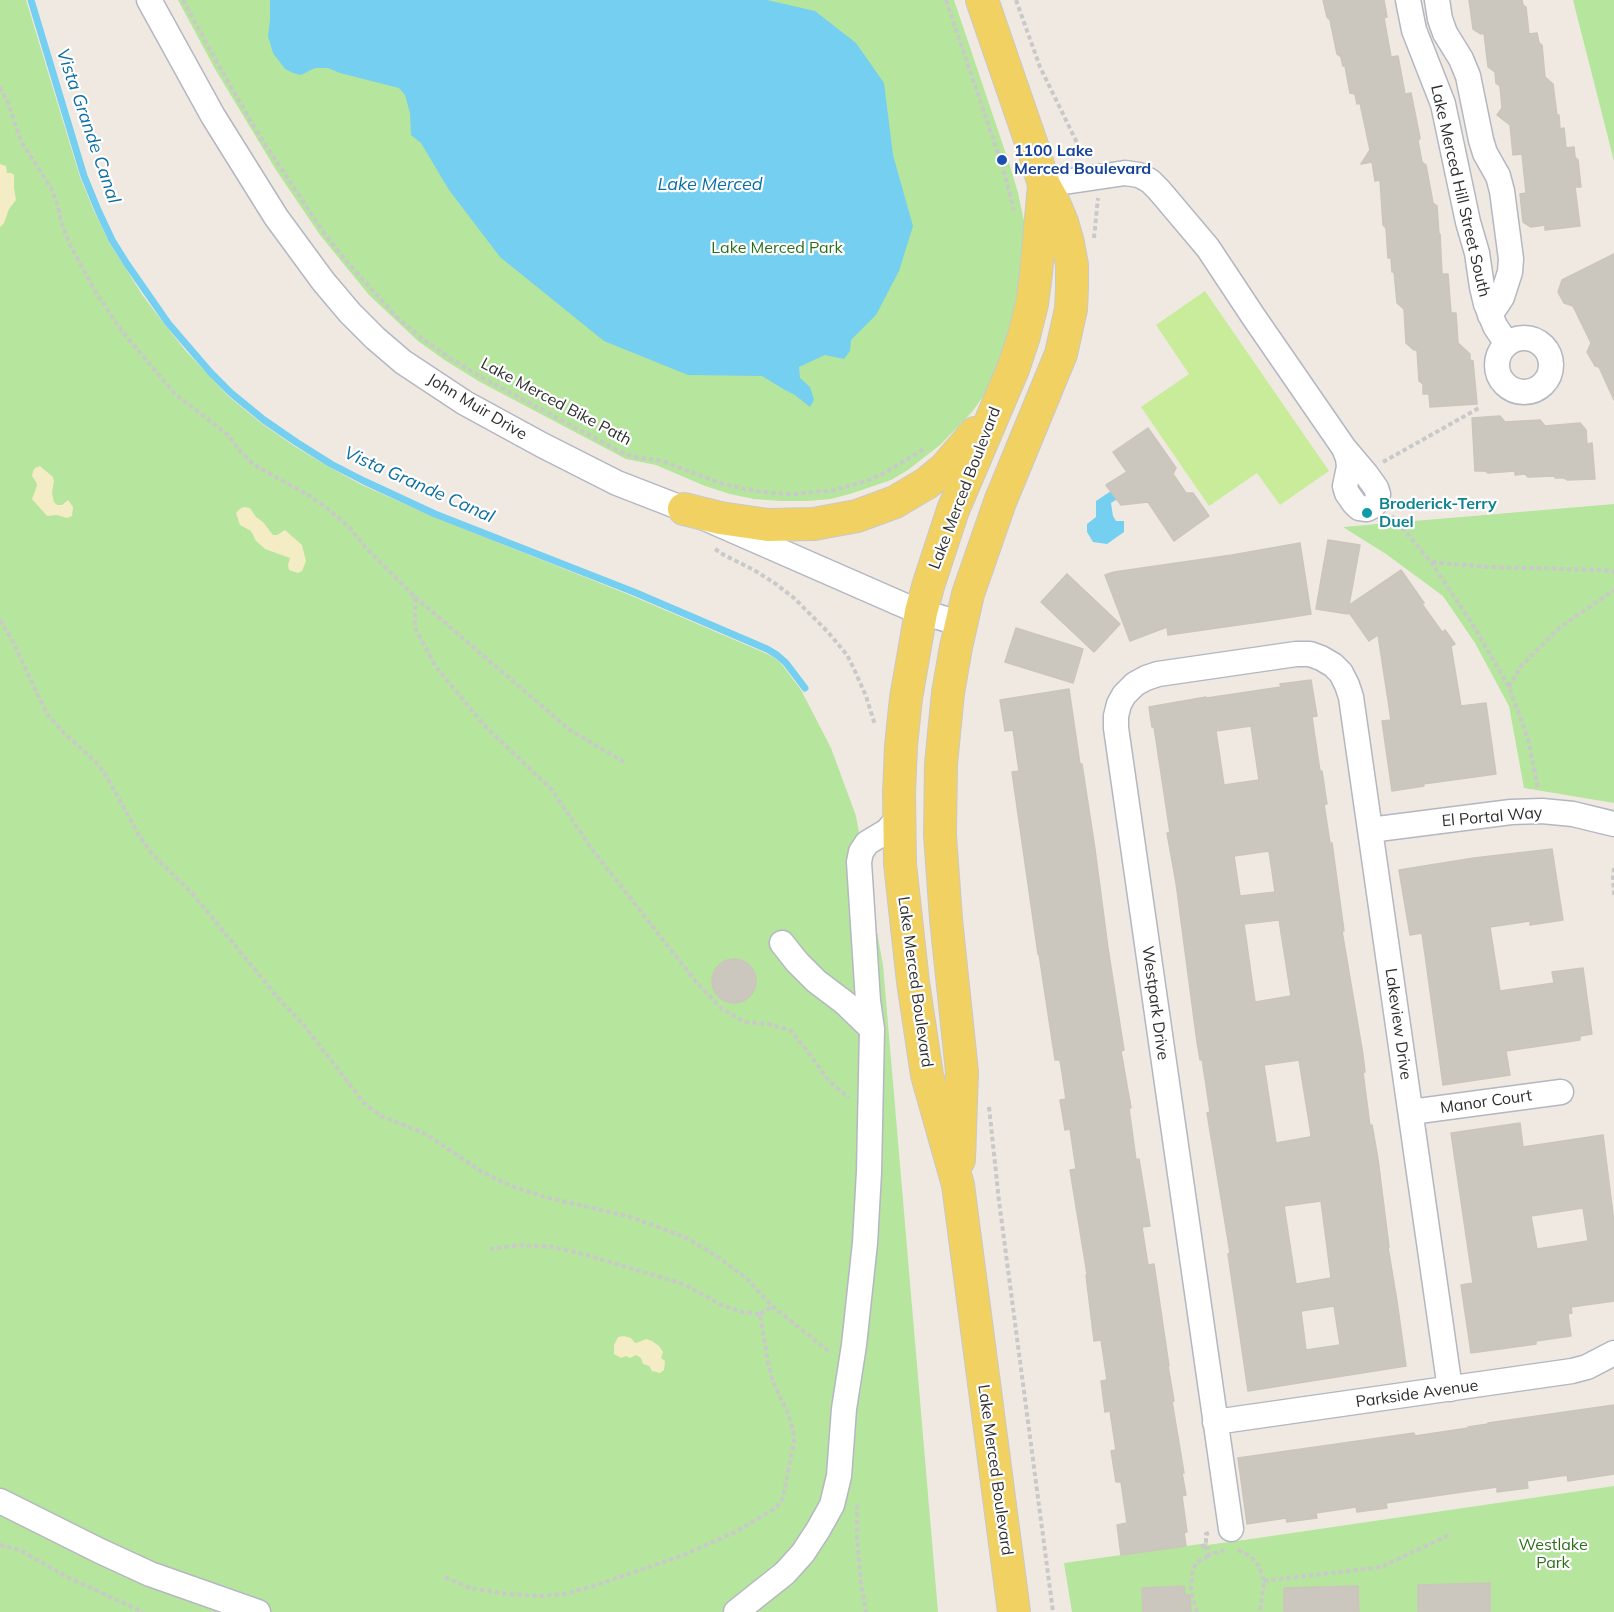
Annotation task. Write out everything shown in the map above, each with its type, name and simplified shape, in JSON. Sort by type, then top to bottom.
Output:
[{"type":"main road","name":"Lake Merced Boulevard","points":[[958,1185],[962,1072],[941,860],[939,812],[945,717],[951,670],[971,585],[1017,460],[1057,365],[1067,332],[1072,287],[1072,265],[1062,222],[1044,185],[1035,151],[982,0]]},
{"type":"main road","name":"Lake Merced Boulevard","points":[[1014,1612],[958,1185],[933,1098],[923,1052],[902,888],[899,817],[903,723],[921,612],[953,510],[1021,346],[1032,304],[1044,185]]},
{"type":"main road","points":[[684,509],[736,521],[784,525],[829,522],[871,512],[913,493],[945,468],[999,402]]},
{"type":"street","name":"John Muir Drive","points":[[149,0],[213,116],[270,209],[323,281],[350,313],[403,362],[465,403],[617,483],[684,509],[921,612],[961,624]]},
{"type":"street","name":"Lake Merced Hill Street South","points":[[1408,0],[1414,30],[1443,104],[1490,315],[1507,344]]},
{"type":"street","name":"Lake Merced Hill Street South","points":[[1437,0],[1445,33],[1461,59],[1468,76],[1481,140],[1502,191],[1510,272],[1502,297],[1490,315]]},
{"type":"street","points":[[1044,185],[1125,173],[1138,175],[1150,181],[1209,248],[1344,448],[1376,488],[1377,501],[1367,509],[1359,508],[1347,493],[1345,486],[1348,458],[1344,448]]},
{"type":"street","name":"Westpark Drive","points":[[1230,1530],[1116,716],[1124,695],[1135,684],[1158,674],[1296,654],[1310,654],[1333,665]]},
{"type":"street","name":"Lakeview Drive","points":[[1333,665],[1344,679],[1351,697],[1450,1389]]},
{"type":"street","name":"El Portal Way","points":[[1370,830],[1490,814],[1542,811],[1573,814],[1614,824]]},
{"type":"street","points":[[736,1612],[785,1573],[803,1552],[832,1505],[839,1476],[844,1409],[854,1345],[865,1243],[869,1172],[872,1029],[859,862],[861,852],[867,843],[887,831],[899,817]]},
{"type":"street","points":[[782,943],[816,981],[845,1003],[872,1029]]},
{"type":"street","name":"Manor Court","points":[[1411,1112],[1561,1092]]},
{"type":"street","name":"Parkside Avenue","points":[[1215,1422],[1572,1371],[1602,1361],[1614,1353]]},
{"type":"street","points":[[0,1501],[150,1574],[258,1612]]},
{"type":"path","name":"Lake Merced Bike Path","points":[[183,0],[259,135],[324,232],[347,262],[396,316],[420,337],[473,372],[621,452],[635,457],[662,461],[720,483],[771,493],[805,493],[852,486],[886,472],[927,446]]},
{"type":"path","points":[[946,0],[1003,168],[1015,213]]},
{"type":"path","points":[[0,88],[8,103],[21,141],[51,188],[69,243],[95,291],[121,330],[175,394],[227,434],[254,465],[310,496],[348,526],[367,549],[415,597],[570,730],[624,762]]},
{"type":"path","points":[[1366,474],[1393,455],[1479,408]]},
{"type":"path","points":[[1377,501],[1398,522],[1431,562],[1473,625],[1509,687],[1528,739],[1542,811]]},
{"type":"path","points":[[711,546],[776,584],[794,598],[828,632],[847,655],[860,682],[877,734]]},
{"type":"path","points":[[1431,562],[1488,567],[1614,572]]},
{"type":"path","points":[[1509,687],[1521,666],[1559,628],[1614,590]]},
{"type":"path","points":[[415,597],[415,628],[436,667],[484,725],[552,790],[594,852],[697,983],[722,1009],[745,1022],[768,1024],[790,1030],[829,1081],[840,1091],[854,1101],[870,1102]]},
{"type":"path","points":[[0,620],[47,714],[104,772],[152,854],[192,893],[279,999],[303,1024],[364,1103],[381,1116],[426,1134],[482,1173],[511,1186],[545,1197],[631,1217],[687,1238],[718,1257],[747,1279],[772,1306],[837,1358],[849,1377]]},
{"type":"path","points":[[1614,868],[1612,878],[1614,895]]},
{"type":"path","points":[[989,1106],[1002,1224],[1053,1612]]},
{"type":"path","points":[[490,1249],[520,1245],[553,1247],[683,1284],[722,1305],[742,1312],[760,1314],[772,1306]]},
{"type":"path","points":[[445,1577],[470,1588],[507,1594],[540,1596],[565,1594],[684,1555],[735,1532],[776,1508],[783,1498],[794,1441],[787,1411],[773,1382],[760,1314]]},
{"type":"path","points":[[857,1498],[856,1539],[866,1612]]},
{"type":"path","points":[[1260,1612],[1264,1581],[1381,1568],[1451,1534]]},
{"type":"path","points":[[0,1545],[20,1550],[84,1585],[143,1612]]},
{"type":"path","points":[[1197,1612],[1191,1591],[1192,1574],[1196,1563],[1209,1555]]},
{"type":"green space","points":[[0,0],[26,0],[80,177],[109,242],[143,296],[165,325],[228,396],[294,446],[362,485],[434,517],[632,596],[765,653],[775,658],[783,666],[801,690],[831,748],[856,816],[883,965],[938,1612],[0,1612]]},
{"type":"green space","name":"Lake Merced Park","points":[[178,0],[954,0],[1010,166],[1024,221],[1025,281],[1000,366],[987,391],[972,412],[940,445],[891,480],[831,499],[781,501],[754,499],[705,486],[656,465],[626,459],[480,382],[446,361],[418,341],[369,295],[320,235],[276,170],[215,69]]},
{"type":"green space","points":[[1573,0],[1614,0],[1614,161]]},
{"type":"green space","points":[[1205,291],[1329,471],[1280,505],[1257,473],[1209,506],[1141,407],[1189,374],[1156,325]]},
{"type":"green space","points":[[1614,504],[1614,803],[1524,788],[1509,706],[1475,643],[1443,596],[1386,554],[1343,527]]},
{"type":"green space","name":"Westlake Park","points":[[1614,1486],[1614,1612],[1072,1612],[1064,1563],[1244,1540]]},
{"type":"sand","points":[[0,164],[6,166],[7,173],[14,175],[16,200],[0,227]]},
{"type":"sand","points":[[40,466],[53,477],[54,502],[62,505],[68,500],[73,507],[72,516],[67,518],[57,515],[47,516],[32,499],[37,486],[32,476],[33,471]]},
{"type":"sand","points":[[244,507],[250,508],[273,535],[285,530],[302,545],[306,561],[302,571],[298,573],[289,570],[290,558],[265,549],[256,541],[251,531],[240,525],[236,513]]},
{"type":"sand","points":[[618,1337],[631,1338],[635,1343],[646,1339],[659,1346],[663,1352],[661,1358],[665,1361],[664,1370],[660,1373],[652,1371],[636,1355],[621,1358],[614,1354],[614,1345]]},
{"type":"water","name":"Lake Merced","points":[[270,0],[767,0],[815,11],[856,43],[884,83],[893,155],[913,226],[899,271],[876,315],[851,340],[850,351],[844,359],[825,355],[799,367],[800,378],[810,387],[814,400],[810,407],[795,395],[762,376],[688,375],[604,341],[500,257],[449,190],[421,143],[411,135],[410,113],[405,95],[399,88],[328,68],[315,68],[301,75],[285,69],[273,53],[268,36]]},
{"type":"water","points":[[1120,485],[1125,494],[1111,503],[1116,521],[1124,521],[1124,532],[1107,544],[1093,542],[1087,532],[1087,524],[1096,517],[1096,501]]},
{"type":"building","points":[[1323,0],[1384,0],[1387,17],[1384,18],[1391,57],[1398,56],[1405,94],[1411,93],[1420,138],[1418,141],[1422,162],[1426,165],[1433,203],[1437,206],[1442,274],[1448,274],[1451,313],[1456,313],[1458,343],[1470,354],[1470,360],[1473,361],[1477,404],[1430,407],[1429,394],[1423,394],[1423,384],[1419,381],[1417,350],[1406,343],[1404,309],[1397,303],[1394,272],[1392,272],[1391,258],[1388,258],[1386,228],[1383,225],[1380,180],[1375,181],[1372,162],[1361,164],[1370,150],[1360,103],[1357,104],[1355,94],[1350,93],[1345,66],[1337,54]]},
{"type":"building","points":[[1469,0],[1522,0],[1526,7],[1529,34],[1537,33],[1539,43],[1542,45],[1545,77],[1553,84],[1557,115],[1559,115],[1560,129],[1564,128],[1566,148],[1574,147],[1575,157],[1578,160],[1581,187],[1575,187],[1580,226],[1545,230],[1545,225],[1531,227],[1523,222],[1520,194],[1526,193],[1522,154],[1513,155],[1510,125],[1497,115],[1502,108],[1500,86],[1496,83],[1495,72],[1488,67],[1484,33],[1481,34],[1473,29]]},
{"type":"building","points":[[1614,254],[1614,400],[1599,367],[1595,366],[1587,352],[1591,343],[1573,306],[1564,303],[1558,292],[1562,280]]},
{"type":"building","points":[[1500,416],[1505,422],[1540,420],[1545,426],[1580,423],[1586,430],[1587,444],[1592,443],[1595,479],[1567,480],[1555,478],[1555,476],[1515,475],[1515,471],[1488,473],[1475,471],[1472,418]]},
{"type":"building","points":[[1148,428],[1176,468],[1173,474],[1186,493],[1193,493],[1209,516],[1174,541],[1148,502],[1121,505],[1106,485],[1127,472],[1113,452]]},
{"type":"building","points":[[1328,540],[1360,545],[1349,605],[1401,570],[1442,632],[1445,630],[1455,644],[1451,646],[1461,706],[1486,703],[1496,774],[1423,784],[1424,786],[1392,791],[1382,721],[1391,720],[1378,635],[1369,641],[1348,611],[1348,614],[1316,609]]},
{"type":"building","points":[[1300,543],[1311,614],[1168,635],[1167,627],[1130,641],[1105,575],[1114,572]]},
{"type":"building","points":[[1067,574],[1120,624],[1094,652],[1041,602]]},
{"type":"building","points":[[1016,628],[1083,649],[1073,683],[1005,662]]},
{"type":"building","points":[[1311,680],[1317,716],[1312,717],[1327,804],[1324,804],[1330,843],[1332,843],[1344,931],[1342,931],[1363,1055],[1370,1126],[1372,1125],[1378,1159],[1388,1247],[1406,1366],[1248,1391],[1228,1254],[1230,1253],[1207,1113],[1210,1112],[1202,1059],[1200,1060],[1197,1042],[1176,883],[1167,833],[1170,833],[1149,707],[1281,687],[1280,684]],"holes":[[[1251,726],[1259,780],[1224,785],[1216,731]],[[1269,851],[1275,892],[1240,896],[1234,856]],[[1279,920],[1291,996],[1255,1002],[1244,924]],[[1299,1060],[1310,1137],[1276,1143],[1264,1065]],[[1321,1201],[1331,1278],[1296,1284],[1284,1206]],[[1334,1306],[1340,1345],[1306,1350],[1301,1311]]]},
{"type":"building","points":[[1069,689],[1124,1050],[1121,1051],[1131,1108],[1129,1108],[1136,1160],[1139,1159],[1150,1226],[1142,1227],[1148,1265],[1154,1264],[1186,1495],[1182,1496],[1187,1532],[1184,1532],[1186,1546],[1121,1555],[1117,1525],[1127,1523],[1121,1482],[1116,1482],[1111,1451],[1116,1450],[1110,1411],[1105,1412],[1101,1381],[1107,1380],[1101,1340],[1094,1341],[1087,1274],[1070,1170],[1076,1169],[1070,1129],[1065,1130],[1060,1100],[1066,1099],[1060,1060],[1055,1060],[1038,954],[1012,772],[1019,771],[1013,730],[1005,731],[1000,700]]},
{"type":"building","points":[[1552,849],[1563,920],[1530,925],[1530,921],[1490,927],[1500,991],[1554,983],[1552,972],[1583,968],[1592,1034],[1580,1036],[1580,1040],[1506,1051],[1510,1075],[1443,1085],[1422,933],[1410,935],[1399,870]]},
{"type":"building","points":[[734,959],[750,965],[756,981],[750,997],[734,1003],[718,997],[712,981],[718,965]]},
{"type":"building","points":[[1520,1123],[1523,1147],[1603,1135],[1614,1222],[1614,1301],[1571,1307],[1572,1313],[1568,1314],[1571,1336],[1536,1341],[1536,1344],[1471,1353],[1461,1285],[1473,1283],[1451,1133]],"holes":[[[1583,1208],[1588,1241],[1537,1249],[1531,1216]]]},
{"type":"building","points":[[1614,1405],[1614,1474],[1568,1481],[1567,1475],[1527,1481],[1528,1488],[1497,1492],[1497,1487],[1386,1503],[1387,1508],[1357,1512],[1356,1507],[1316,1513],[1317,1518],[1287,1522],[1286,1518],[1247,1524],[1238,1458],[1414,1433],[1415,1436]]},
{"type":"building","points":[[1490,1583],[1490,1612],[1418,1612],[1418,1585]]},
{"type":"building","points":[[1184,1586],[1185,1595],[1190,1595],[1191,1612],[1143,1612],[1142,1588]]},
{"type":"building","points":[[1358,1586],[1359,1612],[1284,1612],[1284,1588]]},
{"type":"waterway","name":"Vista Grande Canal","points":[[31,0],[84,176],[112,240],[168,323],[231,393],[296,442],[364,481],[435,514],[634,592],[767,649],[786,663],[805,688]]},
{"type":"place","name":"1100 Lake Merced Boulevard","points":[[1002,160]]},
{"type":"place","name":"Broderick-Terry Duel","points":[[1367,513]]}]
